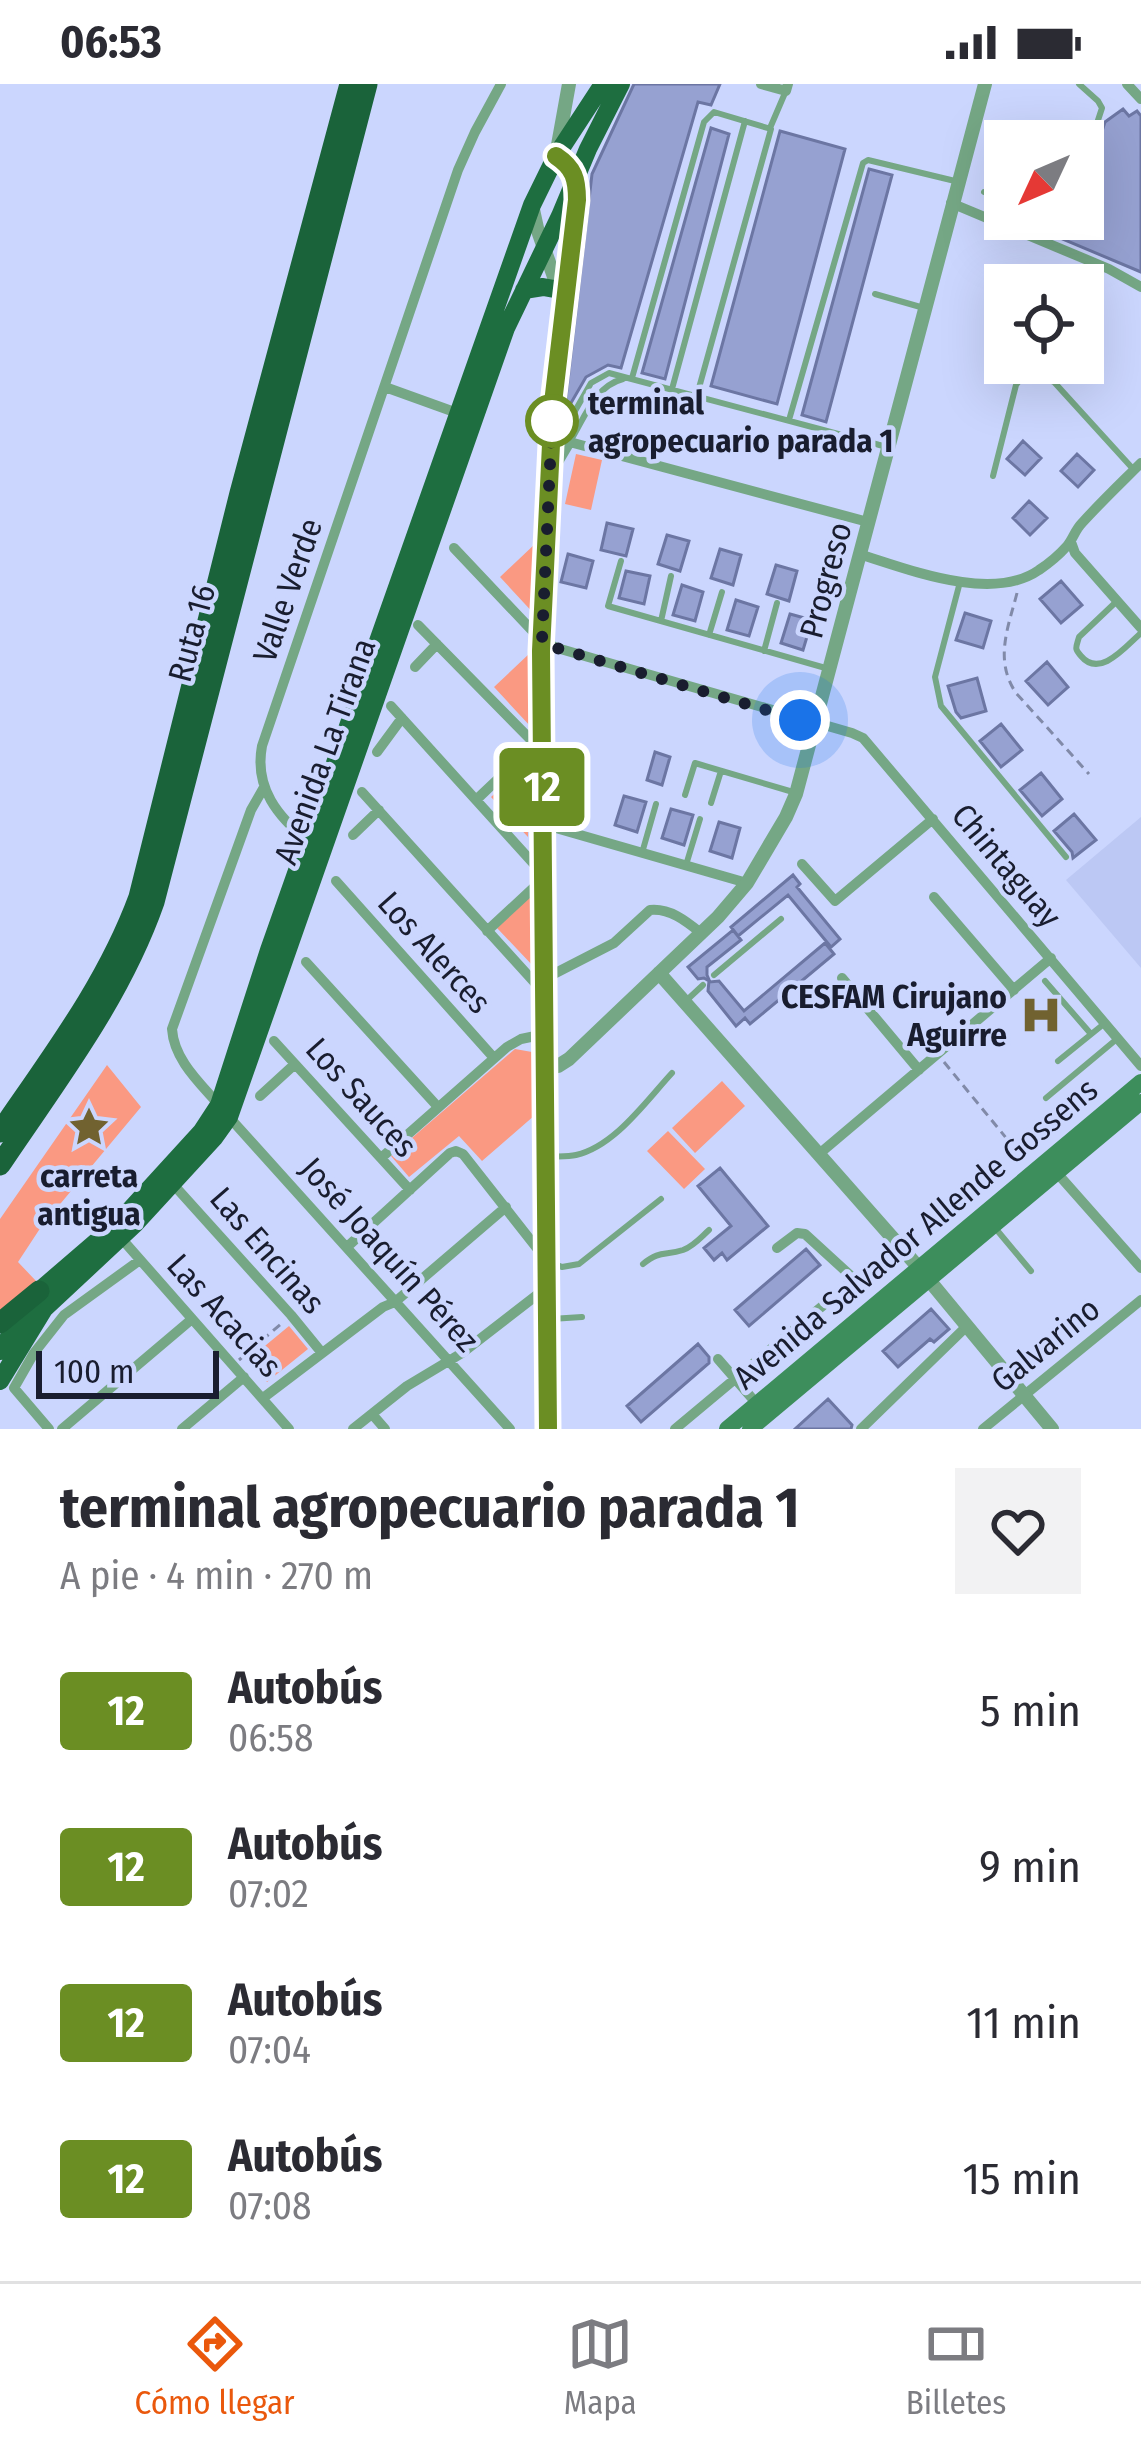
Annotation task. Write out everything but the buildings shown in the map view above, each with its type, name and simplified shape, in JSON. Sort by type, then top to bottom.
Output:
[{"type":"highway","name":"Ruta 16","points":[[0,1132],[94,994],[139,897],[350,84]]},
{"type":"highway","name":"Ruta 16","points":[[0,1165],[107,1006],[154,902],[368,84]]},
{"type":"highway","name":"Avenida La Tirana","points":[[7,1384],[44,1309],[121,1238],[214,1138],[467,416],[532,206],[556,156],[603,84]]},
{"type":"highway","name":"Avenida La Tirana","points":[[467,416],[620,84]]},
{"type":"highway","points":[[524,290],[543,287],[562,299]]},
{"type":"highway","name":"Avenida La Tirana","points":[[0,1351],[39,1292],[126,1215],[224,1111]]},
{"type":"highway","points":[[0,1323],[39,1292]]},
{"type":"main road","name":"Avenida Salvador Allende Gossens","points":[[727,1429],[758,1420],[1141,1082]]},
{"type":"main road","name":"Avenida Salvador Allende Gossens","points":[[924,1274],[994,1226],[1141,1102]]},
{"type":"street","name":"Valle Verde","points":[[224,1111],[184,1062],[172,1029],[251,809],[263,789],[262,746],[458,170],[501,84]]},
{"type":"street","points":[[548,1429],[538,744],[549,477],[560,439],[562,299],[577,211],[576,178],[556,156],[569,84]]},
{"type":"street","points":[[761,84],[787,88]]},
{"type":"street","name":"Progreso","points":[[546,1069],[569,1059],[747,883],[775,840],[796,794],[985,84]]},
{"type":"street","points":[[1127,84],[1141,99]]},
{"type":"street","points":[[951,203],[1141,286]]},
{"type":"street","points":[[532,206],[562,299]]},
{"type":"street","points":[[385,387],[467,416]]},
{"type":"street","points":[[560,439],[868,522]]},
{"type":"street","points":[[860,554],[960,582],[1021,580],[1071,542],[1074,532],[1137,467]]},
{"type":"street","points":[[1071,542],[1075,553],[1141,631]]},
{"type":"street","points":[[454,548],[542,640]]},
{"type":"street","points":[[418,625],[538,744]]},
{"type":"street","name":"Chintaguay","points":[[542,640],[852,733],[868,742],[1141,1066]]},
{"type":"street","points":[[415,667],[436,644]]},
{"type":"street","points":[[391,706],[542,877]]},
{"type":"street","points":[[377,752],[402,718]]},
{"type":"street","points":[[476,800],[538,744]]},
{"type":"street","points":[[263,789],[283,818],[315,844]]},
{"type":"street","points":[[362,792],[487,931],[545,987]]},
{"type":"street","points":[[353,835],[379,810]]},
{"type":"street","points":[[802,864],[835,901],[932,819]]},
{"type":"street","points":[[542,824],[747,883]]},
{"type":"street","points":[[487,931],[542,877]]},
{"type":"street","name":"Los Alerces","points":[[336,881],[494,1058]]},
{"type":"street","points":[[934,897],[1014,990]]},
{"type":"street","points":[[545,987],[621,938],[650,910],[675,915],[701,933]]},
{"type":"street","points":[[819,1154],[1051,958]]},
{"type":"street","points":[[305,962],[438,1108]]},
{"type":"street","points":[[659,973],[924,1274],[1052,1429]]},
{"type":"street","points":[[842,978],[919,1070]]},
{"type":"street","points":[[381,1158],[514,1042],[545,1034]]},
{"type":"street","name":"Los Sauces","points":[[274,1041],[410,1190]]},
{"type":"street","points":[[260,1096],[295,1064]]},
{"type":"street","name":"José Joaquín Pérez","points":[[224,1111],[509,1429]]},
{"type":"street","points":[[346,1247],[456,1151],[547,1261]]},
{"type":"street","points":[[1057,1173],[1141,1268]]},
{"type":"street","name":"Las Encinas","points":[[172,1183],[322,1353]]},
{"type":"street","points":[[263,1398],[394,1302],[506,1208]]},
{"type":"street","points":[[675,1429],[850,1283],[851,1276],[805,1234],[797,1233],[777,1248]]},
{"type":"street","name":"Las Acacias","points":[[121,1238],[289,1429]]},
{"type":"street","points":[[46,1428],[7,1384],[64,1315],[140,1260]]},
{"type":"street","points":[[353,1429],[546,1288]]},
{"type":"street","name":"Galvarino","points":[[983,1429],[1141,1300]]},
{"type":"street","points":[[62,1429],[193,1318]]},
{"type":"street","points":[[861,1429],[967,1326]]},
{"type":"street","points":[[718,1359],[758,1420]]},
{"type":"street","points":[[182,1429],[244,1377]]},
{"type":"street","points":[[372,1414],[385,1429]]},
{"type":"street","points":[[195,1418],[204,1429]]},
{"type":"lane","points":[[1079,84],[1102,108],[1098,120]]},
{"type":"lane","points":[[697,395],[770,128],[787,88]]},
{"type":"lane","points":[[632,378],[704,122],[713,112],[770,128]]},
{"type":"lane","points":[[672,388],[745,121]]},
{"type":"lane","points":[[789,420],[863,164],[868,160],[957,182]]},
{"type":"lane","points":[[875,294],[924,308]]},
{"type":"lane","points":[[993,476],[1016,385],[1031,373],[1054,382],[1137,467]]},
{"type":"lane","points":[[560,439],[608,384],[632,378],[887,447]]},
{"type":"lane","points":[[621,561],[608,606],[829,669]]},
{"type":"lane","points":[[661,621],[670,576]]},
{"type":"lane","points":[[960,582],[935,676],[941,706],[1066,857]]},
{"type":"lane","points":[[709,635],[722,592]]},
{"type":"lane","points":[[1117,601],[1079,638],[1078,653],[1087,662],[1106,663],[1141,631]]},
{"type":"lane","points":[[764,651],[777,603]]},
{"type":"lane","points":[[685,795],[694,763],[796,794]]},
{"type":"lane","points":[[711,803],[721,771]]},
{"type":"lane","points":[[642,853],[656,804]]},
{"type":"lane","points":[[686,865],[700,818]]},
{"type":"lane","points":[[714,976],[781,919]]},
{"type":"lane","points":[[1045,981],[1090,1034]]},
{"type":"lane","points":[[684,1002],[703,986]]},
{"type":"lane","points":[[1058,1061],[1105,1023]]},
{"type":"lane","points":[[1046,1098],[1118,1038]]},
{"type":"lane","points":[[546,1157],[577,1155],[599,1145],[673,1073]]},
{"type":"lane","points":[[547,1261],[562,1267],[579,1264],[661,1198]]},
{"type":"lane","points":[[994,1226],[1031,1271]]},
{"type":"lane","points":[[643,1264],[656,1253],[690,1247],[710,1230]]},
{"type":"lane","points":[[548,1319],[582,1317]]},
{"type":"path","points":[[1021,580],[1004,646],[1008,679],[1089,774]]},
{"type":"path","points":[[945,1064],[1022,1157]]},
{"type":"path","points":[[233,1365],[291,1315]]},
{"type":"shaded area","points":[[576,454],[602,460],[591,510],[565,504]]},
{"type":"shaded area","points":[[536,543],[537,617],[500,577]]},
{"type":"shaded area","points":[[530,653],[531,727],[494,687]]},
{"type":"shaded area","points":[[527,764],[528,837],[491,797]]},
{"type":"shaded area","points":[[1141,817],[1141,968],[1066,880]]},
{"type":"shaded area","points":[[533,894],[534,967],[497,928]]},
{"type":"shaded area","points":[[515,1049],[532,1052],[535,1115],[482,1161],[459,1136],[409,1177],[391,1156]]},
{"type":"shaded area","points":[[107,1065],[141,1107],[41,1227],[18,1262],[36,1281],[0,1312],[0,1219]]},
{"type":"shaded area","points":[[722,1081],[745,1106],[695,1153],[672,1128]]},
{"type":"shaded area","points":[[668,1131],[705,1169],[684,1189],[647,1151]]},
{"type":"shaded area","points":[[289,1326],[308,1349],[267,1382],[248,1360]]},
{"type":"bus line","name":"12","points":[[548,1429],[541,651],[553,403],[577,200],[576,178],[556,156]]},
{"type":"place","name":"terminal agropecuario parada 1","points":[[552,421]]},
{"type":"place","name":"CESFAM Cirujano Aguirre","points":[[1041,1015]]},
{"type":"place","name":"carreta antigua","points":[[89,1127]]},
{"type":"route","points":[[552,421],[542,640],[800,720]]}]
